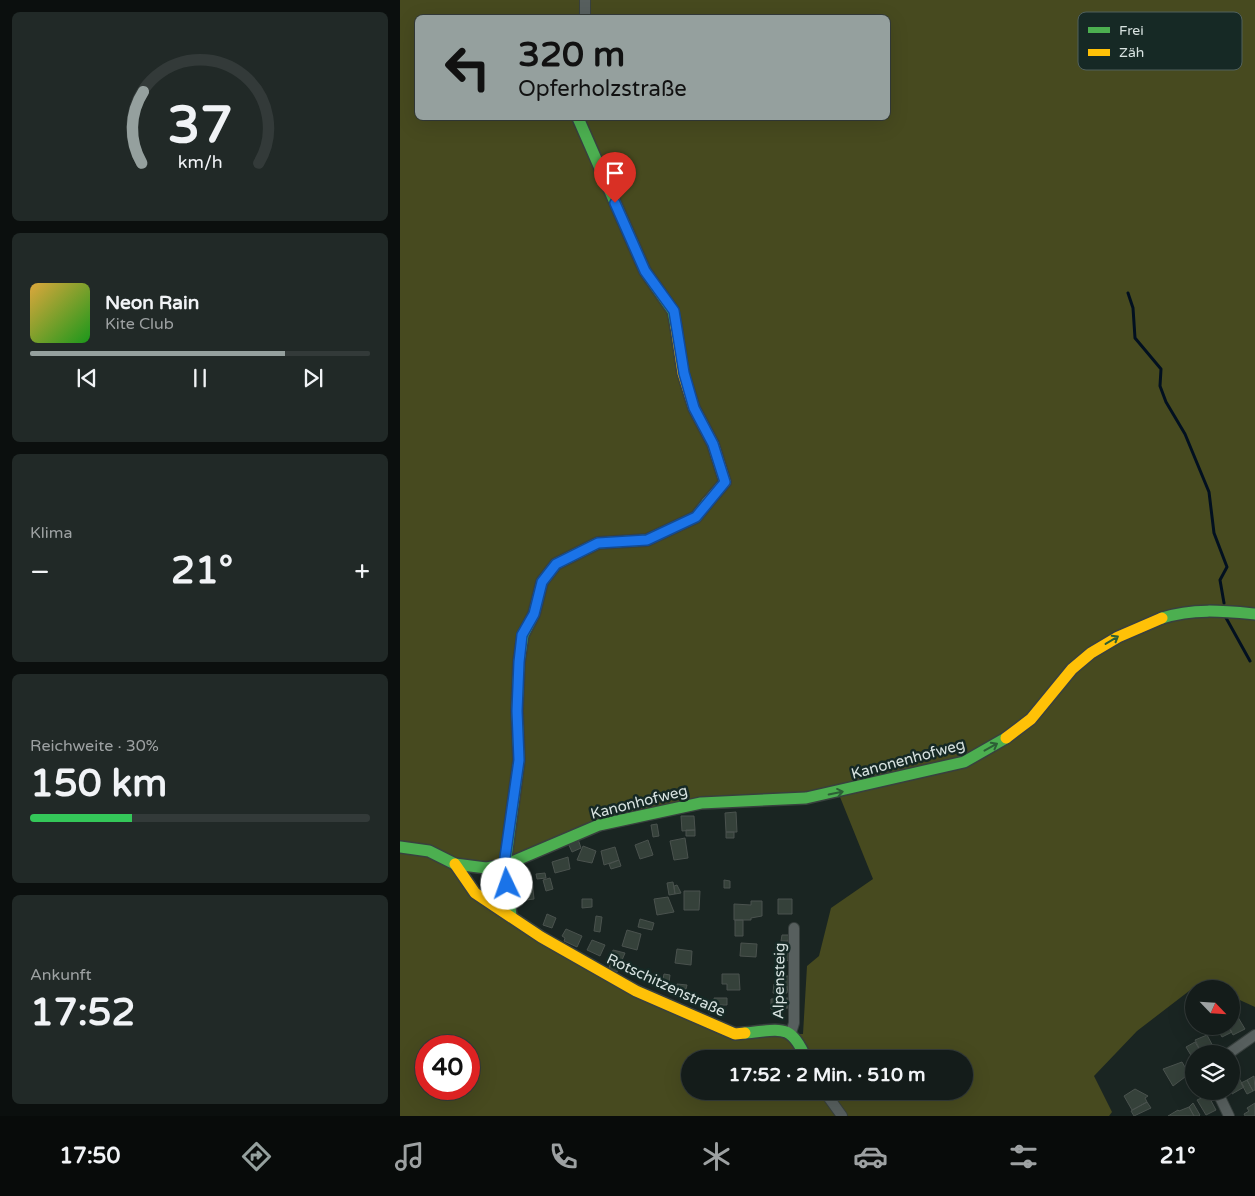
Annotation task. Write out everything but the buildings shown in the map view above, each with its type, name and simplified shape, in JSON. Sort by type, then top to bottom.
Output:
[{"type":"street","points":[[584,15],[585,0]]},
{"type":"street","points":[[511,916],[504,865],[519,760],[517,711],[519,662],[522,635],[534,614],[542,582],[556,564],[598,543],[647,540],[696,517],[725,482],[713,444],[694,408],[684,373],[674,311],[645,271],[579,120]]},
{"type":"street","name":"Kanonenhofweg","points":[[788,798],[806,798],[835,793],[964,762],[998,744],[1031,719],[1072,669],[1091,653],[1149,622],[1181,612],[1211,610],[1255,614]]},
{"type":"street","name":"Kanonhofweg","points":[[400,847],[429,851],[455,864],[473,868],[504,865],[599,825],[640,815],[702,803],[788,798]]},
{"type":"street","name":"Kanonhofweg","points":[[455,864],[475,893],[511,916]]},
{"type":"street","name":"Rotschitzenstraße","points":[[511,916],[541,937],[613,979],[735,1034],[778,1030],[791,1033]]},
{"type":"street","name":"Alpensteig","points":[[791,1033],[794,1023],[794,928]]},
{"type":"street","points":[[791,1033],[799,1042],[802,1050]]},
{"type":"street","points":[[1240,1046],[1255,1035]]},
{"type":"street","points":[[830,1100],[842,1116]]},
{"type":"street","points":[[1222,1100],[1229,1116]]},
{"type":"green space","points":[[400,0],[1255,0],[1255,609],[1174,609],[1092,656],[1155,625],[1195,615],[1255,618],[1255,1007],[1240,1000],[1240,980],[1185,980],[1185,994],[1137,1031],[1094,1076],[1112,1112],[1109,1116],[400,1116]],"holes":[[[838,792],[873,879],[831,908],[819,956],[807,966],[803,1034],[735,1034],[523,926],[467,883],[456,864],[505,865],[657,811]]]},
{"type":"waterway","points":[[1128,293],[1133,308],[1135,338],[1161,369],[1160,386],[1166,402],[1185,434],[1209,492],[1214,533],[1227,567],[1220,580],[1224,603]]},
{"type":"waterway","points":[[1225,616],[1250,661]]},
{"type":"traffic: fast","points":[[579,120],[645,271],[673,311],[676,327]]},
{"type":"traffic: fast","points":[[511,916],[505,865],[519,760],[517,711],[519,662],[523,635],[534,614],[542,582],[556,564],[598,543],[647,540],[696,517],[707,503]]},
{"type":"traffic: fast","points":[[1162,618],[1185,613],[1220,611],[1255,614]]},
{"type":"traffic: fast","points":[[400,847],[429,851],[455,864],[486,868],[505,865],[599,825],[701,803],[806,798],[964,762],[1006,738]]},
{"type":"traffic: fast","points":[[745,1033],[783,1031],[795,1039],[802,1050]]},
{"type":"traffic: slow","points":[[676,327],[683,373],[694,408],[713,444],[725,482],[707,503]]},
{"type":"traffic: slow","points":[[1006,738],[1031,719],[1072,669],[1091,653],[1118,637],[1162,618]]},
{"type":"traffic: slow","points":[[455,864],[475,893],[541,937],[636,991],[735,1034],[745,1033]]},
{"type":"route","points":[[507,884],[504,865],[519,760],[517,711],[522,635],[534,614],[535,602],[542,582],[556,564],[598,543],[647,540],[696,517],[725,482],[713,444],[694,408],[684,373],[674,311],[645,271],[615,203]]}]
